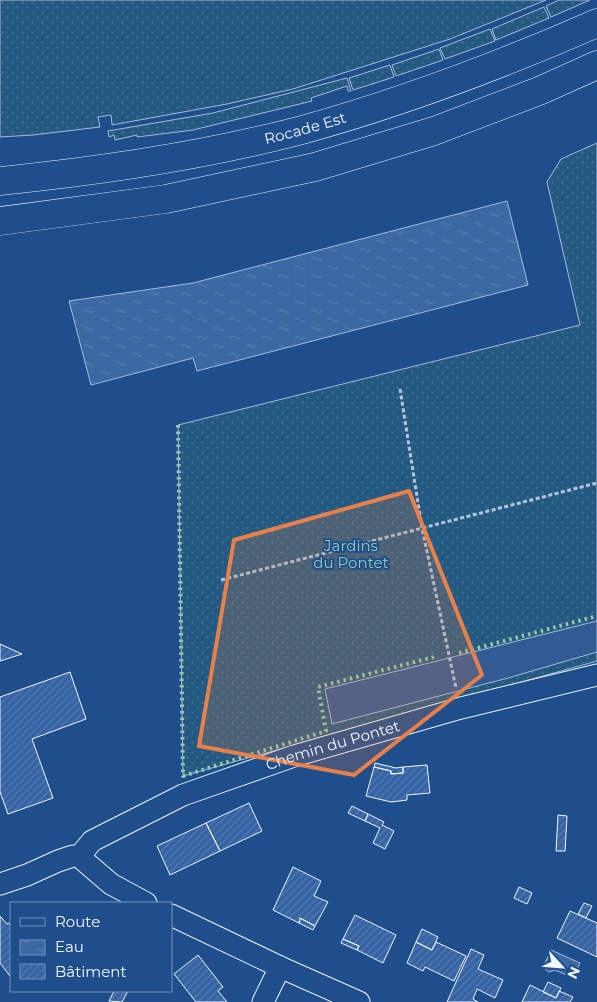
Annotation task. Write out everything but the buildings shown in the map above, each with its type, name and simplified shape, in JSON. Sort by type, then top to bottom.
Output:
[{"type":"highway","name":"Rocade Est","points":[[0,181],[60,175],[178,157],[301,130],[419,94],[524,55],[597,23]]},
{"type":"highway","points":[[0,221],[166,199],[315,167],[434,131],[539,91],[597,65]]},
{"type":"street","name":"Chemin du Pontet","points":[[80,856],[92,841],[183,795],[294,756],[461,708],[597,675]]},
{"type":"street","points":[[0,884],[27,875],[58,860],[80,856],[111,884],[144,902]]},
{"type":"street","points":[[172,916],[359,1002]]},
{"type":"street","points":[[263,1002],[280,967]]},
{"type":"path","points":[[400,389],[422,528],[461,708]]},
{"type":"path","points":[[221,580],[597,482]]},
{"type":"highlighted area","points":[[409,491],[482,675],[354,775],[199,746],[234,540]]},
{"type":"green space","points":[[0,0],[546,0],[450,39],[293,89],[227,104],[112,125],[111,115],[98,117],[100,127],[0,137]]},
{"type":"green space","points":[[559,0],[590,0],[551,17],[546,6]]},
{"type":"green space","points":[[544,7],[549,18],[496,40],[492,29]]},
{"type":"green space","points":[[490,29],[495,41],[445,59],[440,48]]},
{"type":"green space","points":[[439,49],[443,60],[396,76],[392,65]]},
{"type":"green space","points":[[390,65],[394,77],[353,90],[349,78]]},
{"type":"green space","points":[[347,78],[351,91],[348,91],[347,86],[311,98],[312,101],[193,130],[137,137],[137,135],[115,140],[114,135],[109,137],[108,131],[213,113]]},
{"type":"green space","name":"Jardins du Pontet","points":[[597,143],[597,661],[183,776],[178,425],[580,325],[547,182],[561,159]]},
{"type":"shaded area","points":[[597,621],[597,652],[508,678],[332,724],[325,689]]},
{"type":"water","points":[[507,201],[528,285],[197,371],[193,358],[91,385],[69,301],[193,283]]},
{"type":"water","points":[[551,950],[580,963],[573,978],[555,970],[549,972],[545,969],[544,965]]},
{"type":"hedge","points":[[178,425],[183,776],[326,731],[318,687],[438,656]]},
{"type":"hedge","points":[[459,653],[597,616]]}]
